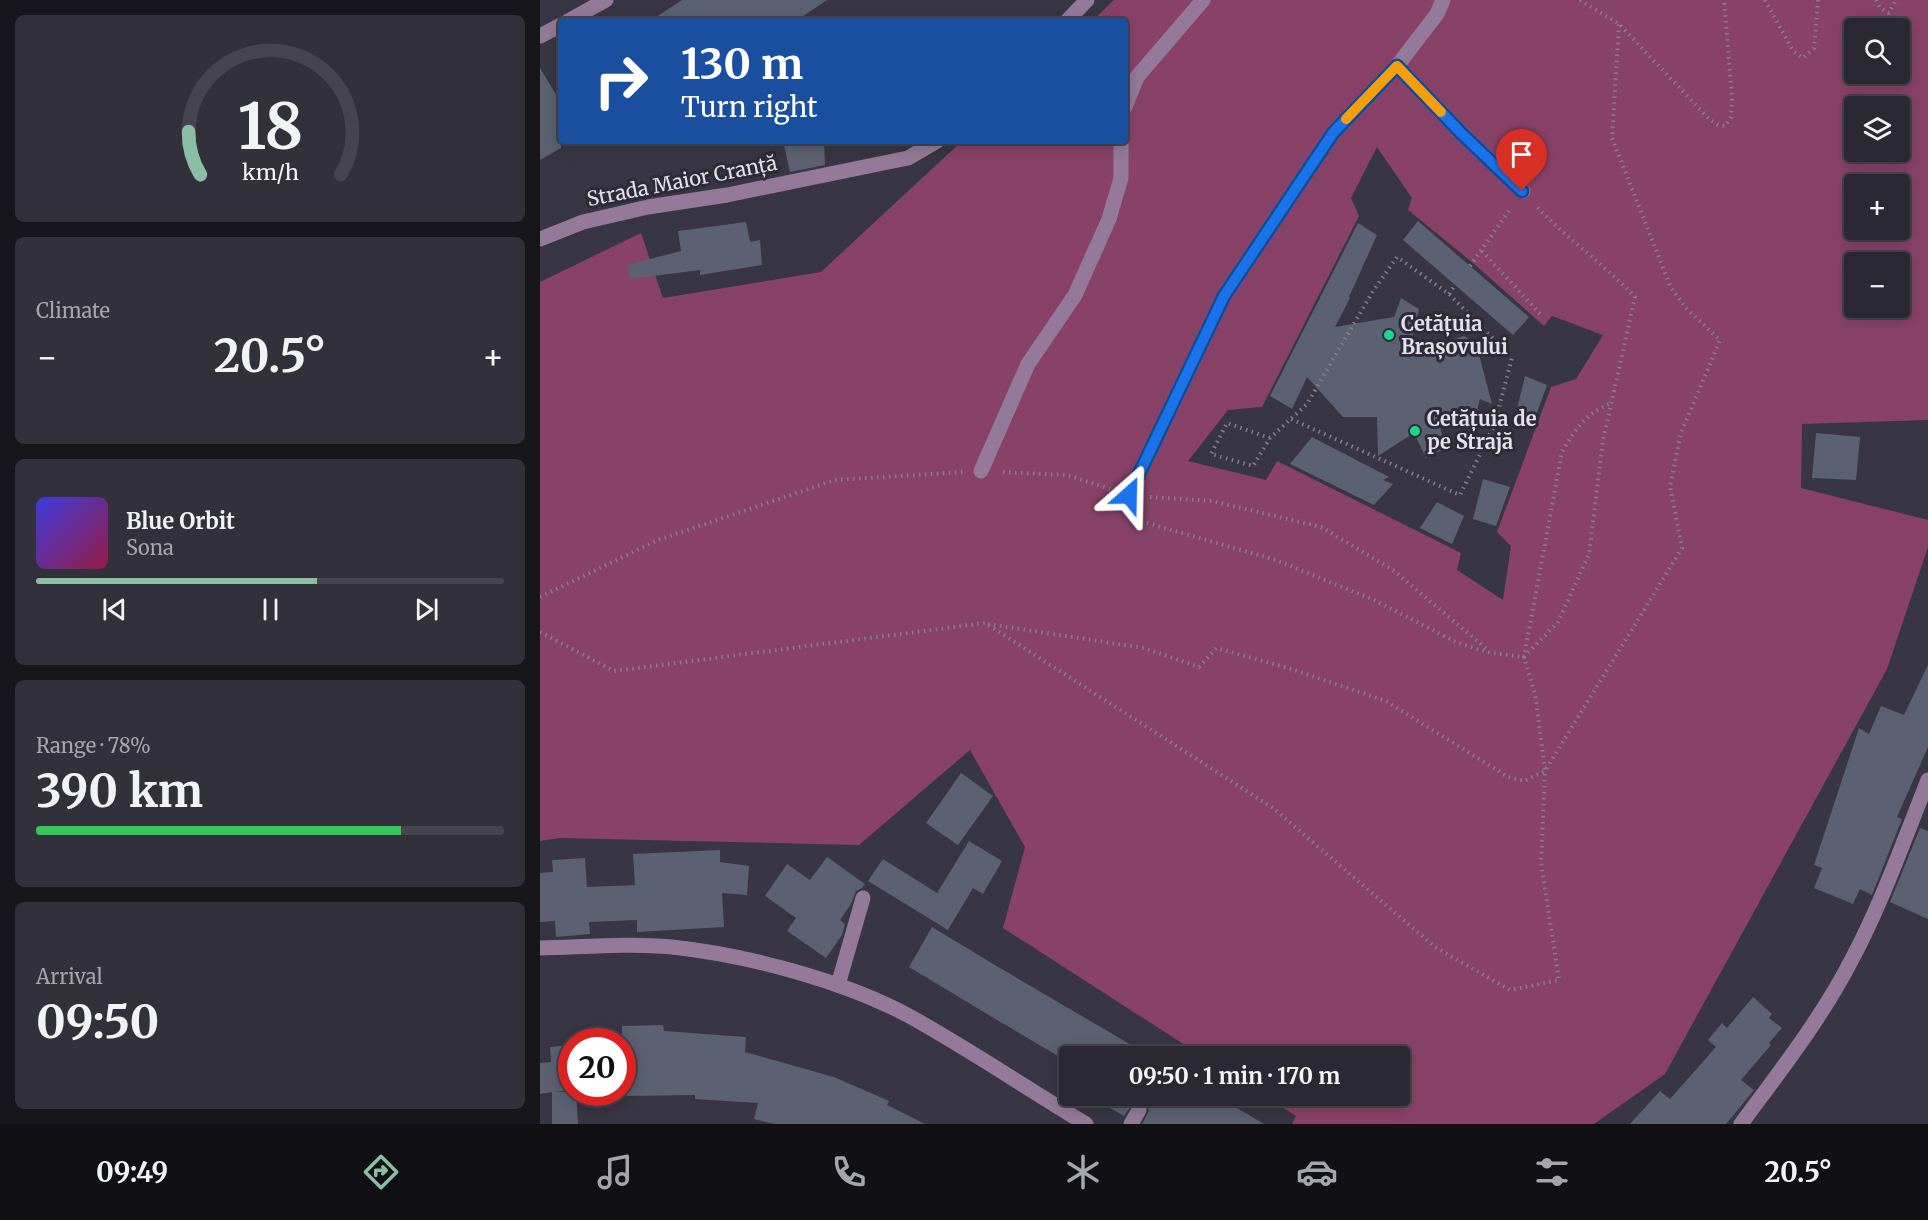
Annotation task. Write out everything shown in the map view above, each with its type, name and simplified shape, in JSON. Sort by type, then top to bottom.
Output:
[{"type":"street","points":[[573,18],[606,0]]},
{"type":"street","points":[[1070,18],[1087,0]]},
{"type":"street","points":[[1128,100],[1137,77],[1203,0]]},
{"type":"street","points":[[1129,495],[1224,296],[1333,133],[1397,66],[1437,14],[1443,0]]},
{"type":"street","points":[[540,36],[558,27]]},
{"type":"street","points":[[1397,66],[1461,133],[1522,191]]},
{"type":"street","name":"Strada Maior Cranță","points":[[540,239],[583,222],[648,207],[726,195],[908,158],[932,144]]},
{"type":"street","points":[[981,471],[1028,364],[1075,294],[1109,219],[1121,178],[1121,144]]},
{"type":"street","points":[[1741,1124],[1804,1038],[1852,960],[1889,879],[1928,780]]},
{"type":"street","points":[[838,985],[863,898]]},
{"type":"street","points":[[540,948],[615,945],[672,947],[742,959],[838,985],[910,1017],[1086,1124]]},
{"type":"street","points":[[1131,1124],[1139,1110]]},
{"type":"path","points":[[1580,0],[1619,24],[1709,119],[1718,125],[1725,126],[1731,117],[1732,97],[1724,0]]},
{"type":"path","points":[[1765,0],[1793,51],[1803,58],[1814,48],[1818,0]]},
{"type":"path","points":[[1876,0],[1880,8],[1889,13],[1896,0]]},
{"type":"path","points":[[540,632],[614,671],[985,623],[1144,648],[1199,667],[1215,648],[1288,668],[1386,701],[1508,777],[1524,781],[1545,771],[1682,548],[1670,486],[1681,433],[1720,340],[1686,308],[1671,288],[1612,138],[1619,24]]},
{"type":"path","points":[[1470,266],[1522,191],[1558,229],[1635,297],[1603,440],[1589,554],[1558,622],[1524,657]]},
{"type":"path","points":[[1482,251],[1542,316]]},
{"type":"path","points":[[1270,438],[1227,423],[1211,454],[1253,466],[1270,438],[1307,404],[1373,291],[1397,257],[1449,294],[1512,358],[1494,426],[1460,495],[1291,419]]},
{"type":"path","points":[[1449,294],[1455,285]]},
{"type":"path","points":[[985,623],[1273,808],[1435,947],[1510,990],[1559,980],[1541,863],[1545,771],[1535,694],[1524,657],[1562,452],[1578,425],[1596,409],[1611,403]]},
{"type":"path","points":[[540,597],[658,540],[835,480],[981,471],[1067,475],[1129,495],[1212,501],[1321,528],[1393,570],[1491,653]]},
{"type":"path","points":[[1129,495],[1125,514],[1140,521],[1276,560],[1374,600],[1458,643],[1491,653],[1524,657]]},
{"type":"shaded area","points":[[1114,0],[1928,0],[1928,420],[1802,424],[1801,488],[1928,520],[1928,547],[1887,669],[1665,1074],[1594,1124],[1292,1124],[1296,1116],[1280,1106],[1410,1106],[1410,1046],[1186,1046],[1003,928],[1025,847],[970,750],[859,845],[560,838],[540,841],[540,282],[641,233],[663,298],[821,272],[959,144],[1128,144],[1128,18],[1095,18]],"holes":[[[1377,147],[1412,198],[1408,210],[1473,263],[1544,326],[1552,316],[1603,335],[1576,379],[1551,387],[1497,532],[1511,546],[1503,600],[1457,570],[1461,553],[1277,461],[1266,480],[1188,461],[1228,410],[1262,407],[1359,216],[1351,198]]]},
{"type":"building","points":[[682,0],[827,0],[800,18],[655,18]]},
{"type":"building","points":[[540,68],[558,98],[558,144],[561,144],[561,148],[540,160]]},
{"type":"building","points":[[784,144],[824,144],[825,165],[790,172]]},
{"type":"building","points":[[1418,221],[1529,317],[1513,335],[1403,240]]},
{"type":"building","points":[[746,222],[750,242],[760,240],[762,265],[700,275],[700,270],[630,279],[627,265],[681,251],[678,231]]},
{"type":"building","points":[[1358,223],[1377,235],[1335,327],[1394,317],[1401,298],[1419,309],[1408,356],[1464,336],[1476,343],[1492,404],[1480,399],[1476,415],[1437,417],[1446,448],[1426,458],[1414,433],[1378,456],[1377,417],[1343,417],[1307,377],[1292,409],[1270,396]]},
{"type":"building","points":[[1525,376],[1547,385],[1534,421],[1516,413]]},
{"type":"building","points":[[1816,433],[1860,437],[1856,480],[1812,478]]},
{"type":"building","points":[[1312,437],[1389,477],[1383,480],[1393,484],[1374,505],[1290,464]]},
{"type":"building","points":[[1483,479],[1510,487],[1496,526],[1473,519]]},
{"type":"building","points":[[1437,502],[1464,516],[1452,544],[1420,528]]},
{"type":"building","points":[[1928,665],[1928,747],[1897,817],[1902,819],[1872,895],[1860,889],[1853,904],[1814,888],[1822,868],[1814,865],[1859,728],[1869,734],[1881,706],[1904,715]]},
{"type":"building","points":[[961,773],[993,796],[958,845],[926,823]]},
{"type":"building","points":[[1920,828],[1928,831],[1928,919],[1890,902]]},
{"type":"building","points":[[969,841],[1002,861],[983,894],[973,888],[948,930],[868,881],[883,859],[937,893]]},
{"type":"building","points":[[720,850],[720,862],[749,866],[747,895],[722,893],[724,927],[637,932],[637,920],[589,922],[590,934],[556,937],[555,921],[540,922],[540,873],[553,872],[552,860],[585,858],[587,887],[635,885],[633,854]]},
{"type":"building","points":[[827,857],[865,884],[856,891],[851,904],[840,920],[845,924],[842,935],[826,958],[787,931],[796,918],[765,896],[787,864],[810,880]]},
{"type":"building","points":[[932,927],[1133,1046],[1059,1046],[1059,1057],[909,967]]},
{"type":"building","points":[[1753,997],[1772,1014],[1769,1018],[1782,1028],[1769,1043],[1771,1045],[1741,1080],[1754,1090],[1726,1124],[1630,1124],[1660,1091],[1670,1099],[1716,1047],[1708,1040],[1722,1023],[1727,1028]]},
{"type":"building","points":[[663,1025],[664,1031],[746,1037],[745,1052],[834,1077],[889,1101],[887,1105],[925,1124],[774,1124],[754,1119],[758,1103],[695,1099],[695,1095],[636,1096],[636,1028],[622,1028],[622,1026]]},
{"type":"building","points":[[558,1046],[558,1092],[556,1092],[558,1092],[558,1106],[577,1106],[578,1124],[552,1124],[552,1092],[540,1094],[540,1063],[551,1062],[550,1047]]},
{"type":"building","points":[[1106,1106],[1131,1106],[1124,1116]]},
{"type":"building","points":[[1147,1106],[1234,1106],[1264,1124],[1142,1124],[1149,1111]]},
{"type":"slow traffic","points":[[1346,119],[1397,66],[1441,112]]},
{"type":"place","name":"Cetățuia Brașovului","points":[[1389,335]]},
{"type":"place","name":"Cetățuia de pe Strajă","points":[[1415,431]]},
{"type":"route","points":[[1129,495],[1224,296],[1333,133],[1397,66],[1461,133],[1522,191]]}]
